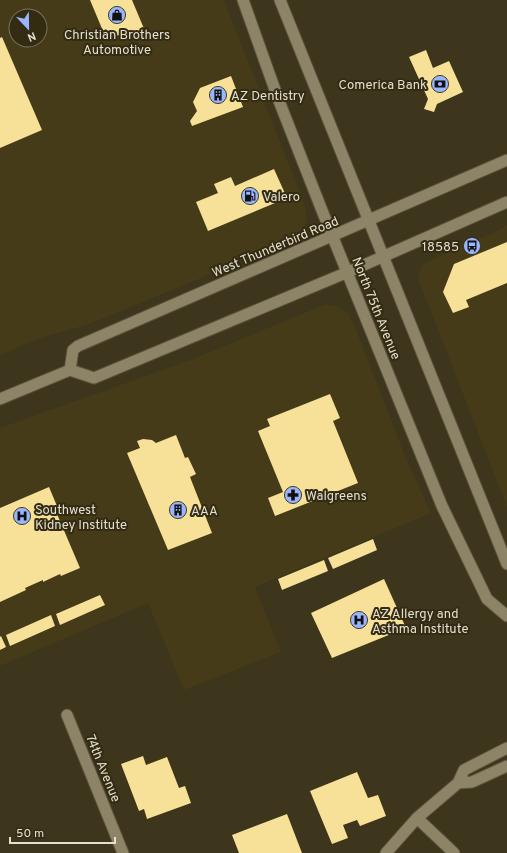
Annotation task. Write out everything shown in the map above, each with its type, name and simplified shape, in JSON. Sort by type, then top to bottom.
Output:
[{"type":"main road","name":"North 75th Avenue","points":[[243,0],[279,101],[442,506],[487,599],[507,616]]},
{"type":"main road","name":"North 75th Avenue","points":[[280,0],[368,222],[507,564]]},
{"type":"main road","name":"West Thunderbird Road","points":[[70,370],[73,350],[75,347],[368,222],[507,160]]},
{"type":"main road","points":[[0,399],[70,370],[94,378],[348,272],[507,202]]},
{"type":"main road","name":"74th Avenue","points":[[67,715],[123,853]]},
{"type":"main road","points":[[386,853],[417,818],[458,783],[464,770],[507,748]]},
{"type":"main road","points":[[458,783],[472,782],[507,766]]},
{"type":"main road","points":[[417,818],[454,853]]},
{"type":"shaded area","points":[[0,0],[224,0],[306,208],[307,221],[303,229],[296,235],[199,279],[87,325],[40,338],[0,355]]},
{"type":"shaded area","points":[[507,225],[507,507],[419,281],[419,274],[422,265],[425,263],[495,232]]},
{"type":"shaded area","points":[[326,304],[337,306],[348,314],[353,322],[406,458],[431,513],[255,587],[281,652],[184,690],[148,603],[0,666],[0,428],[193,359]]},
{"type":"building","name":"Christian Brothers Automotive","points":[[90,0],[132,0],[145,31],[125,39],[123,33],[110,39],[106,29],[103,31]]},
{"type":"building","points":[[2,37],[42,130],[0,148],[0,38]]},
{"type":"building","name":"Comerica Bank","points":[[426,50],[433,68],[449,61],[463,92],[437,104],[434,112],[424,109],[428,99],[409,57]]},
{"type":"building","name":"AZ Dentistry","points":[[231,76],[243,107],[192,126],[190,121],[197,111],[193,102],[200,88]]},
{"type":"building","points":[[274,169],[287,198],[208,231],[196,202],[218,193],[214,184],[231,177],[235,186]]},
{"type":"building","points":[[507,242],[507,283],[466,300],[469,307],[453,313],[443,292],[454,264]]},
{"type":"building","name":"Walgreens","points":[[330,394],[340,418],[333,421],[358,483],[275,516],[268,498],[283,492],[258,431],[270,426],[267,419]]},
{"type":"building","name":"AAA","points":[[176,435],[185,458],[188,457],[196,474],[190,477],[212,533],[168,550],[127,453],[140,448],[137,441],[143,439],[152,440],[156,443]]},
{"type":"building","points":[[49,487],[57,506],[54,507],[80,568],[61,576],[60,574],[43,582],[43,580],[0,602],[0,508]]},
{"type":"building","points":[[373,539],[377,550],[333,569],[328,558]]},
{"type":"building","points":[[324,560],[328,571],[282,590],[278,579]]},
{"type":"building","name":"AZ Allergy and Asthma Institute","points":[[384,579],[406,628],[332,658],[311,613]]},
{"type":"building","points":[[100,595],[105,605],[60,625],[56,614]]},
{"type":"building","points":[[51,615],[55,626],[10,646],[6,635]]},
{"type":"building","points":[[1,636],[6,647],[0,650],[0,637]]},
{"type":"building","points":[[143,756],[146,765],[167,757],[179,788],[185,786],[191,803],[147,819],[144,809],[139,811],[121,764]]},
{"type":"building","points":[[357,772],[368,798],[378,795],[386,816],[360,826],[357,820],[343,825],[348,838],[332,844],[310,791]]},
{"type":"building","points":[[287,814],[302,853],[239,853],[232,835]]},
{"type":"place","name":"Christian Brothers Automotive","points":[[117,15]]},
{"type":"place","name":"Comerica Bank","points":[[440,84]]},
{"type":"place","name":"AZ Dentistry","points":[[218,95]]},
{"type":"place","name":"Valero","points":[[250,196]]},
{"type":"place","name":"18585","points":[[472,246]]},
{"type":"place","name":"Walgreens","points":[[293,495]]},
{"type":"place","name":"AAA","points":[[178,510]]},
{"type":"place","name":"Southwest Kidney Institute","points":[[22,516]]},
{"type":"place","name":"AZ Allergy and Asthma Institute","points":[[359,620]]}]
